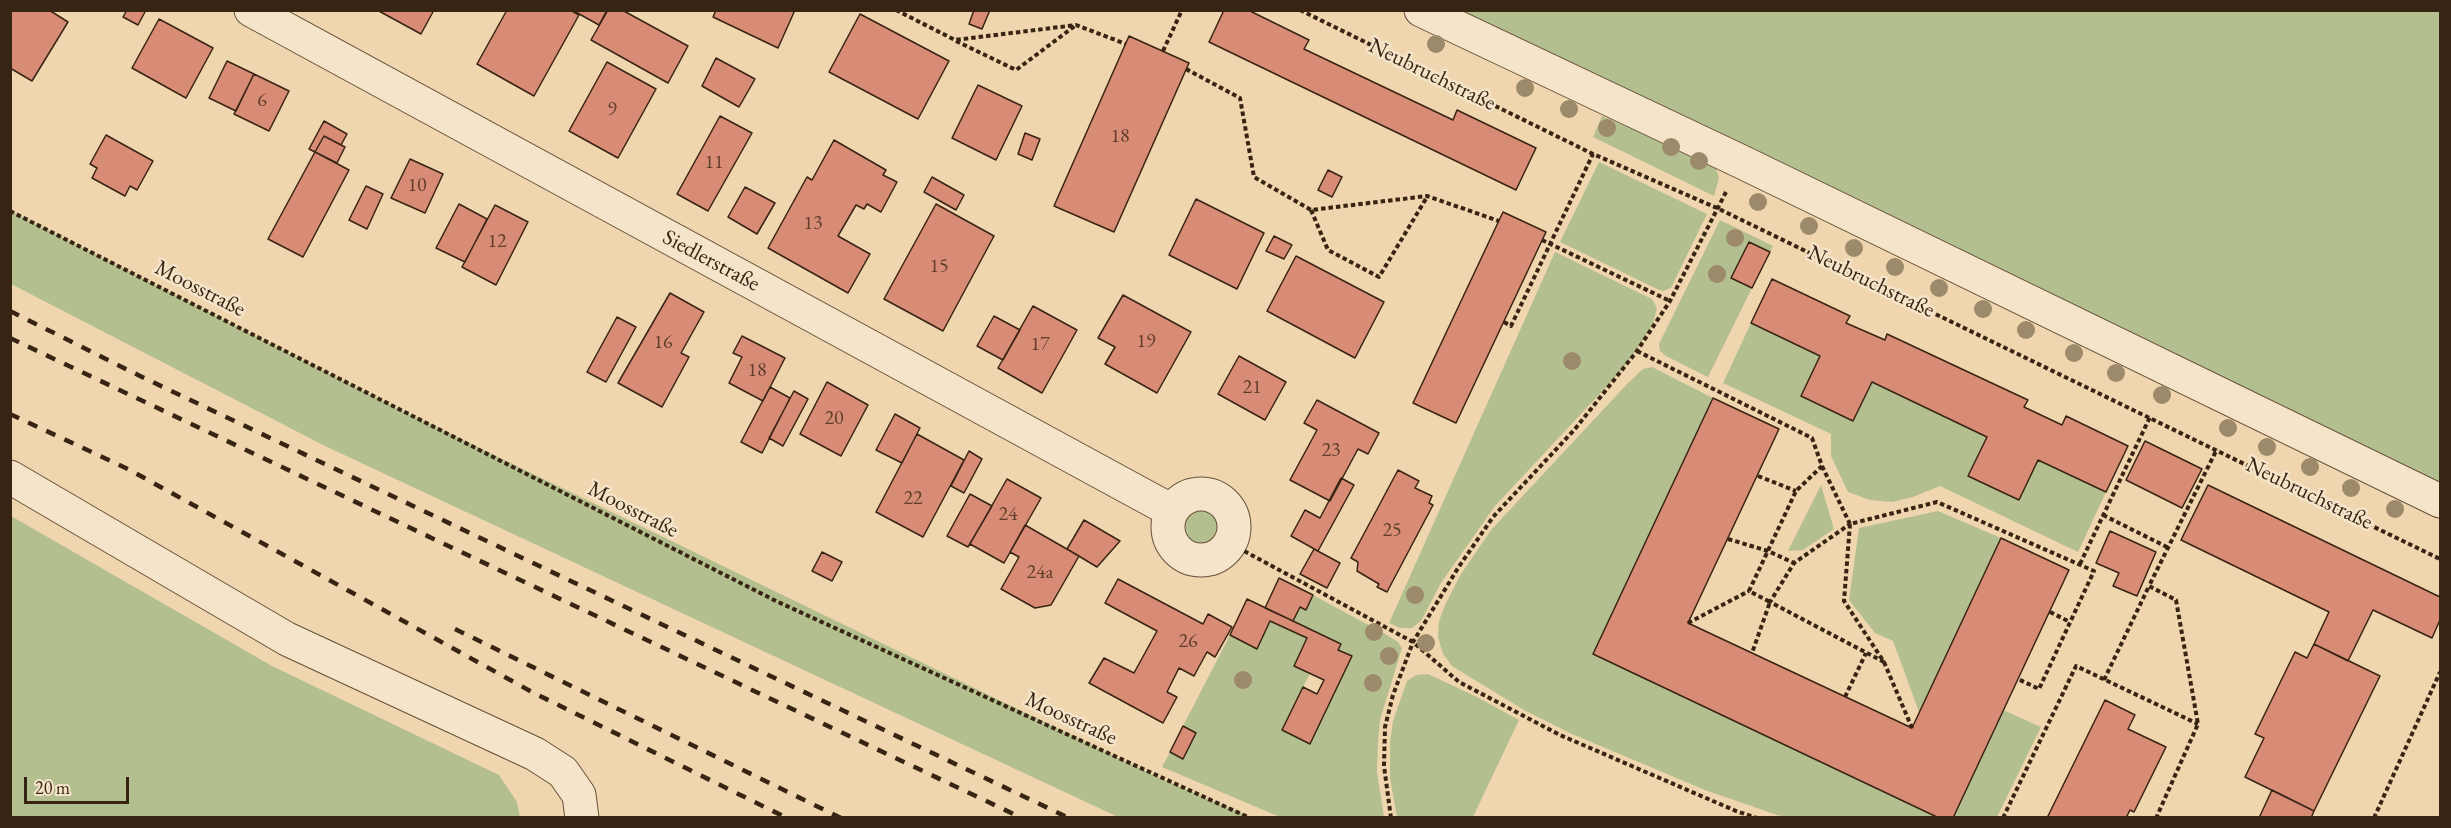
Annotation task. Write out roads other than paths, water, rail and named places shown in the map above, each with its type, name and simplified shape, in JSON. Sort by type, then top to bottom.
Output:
[{"type":"street","name":"Siedlerstraße","points":[[251,10],[1172,511]]},
{"type":"street","points":[[1421,10],[1742,162],[2440,501]]},
{"type":"street","points":[[10,477],[287,639],[536,754],[563,772],[579,795],[582,818]]},
{"type":"street","points":[[1208,494],[1218,498],[1232,513],[1234,534],[1230,544],[1223,553],[1202,560],[1180,553],[1168,533],[1168,522],[1172,511],[1187,496],[1208,494]]},
{"type":"railway","points":[[10,311],[142,377],[1069,818]]},
{"type":"railway","points":[[10,338],[1022,818]]},
{"type":"railway","points":[[10,414],[128,469],[532,692],[787,818]]},
{"type":"railway","points":[[455,629],[841,818]]}]
